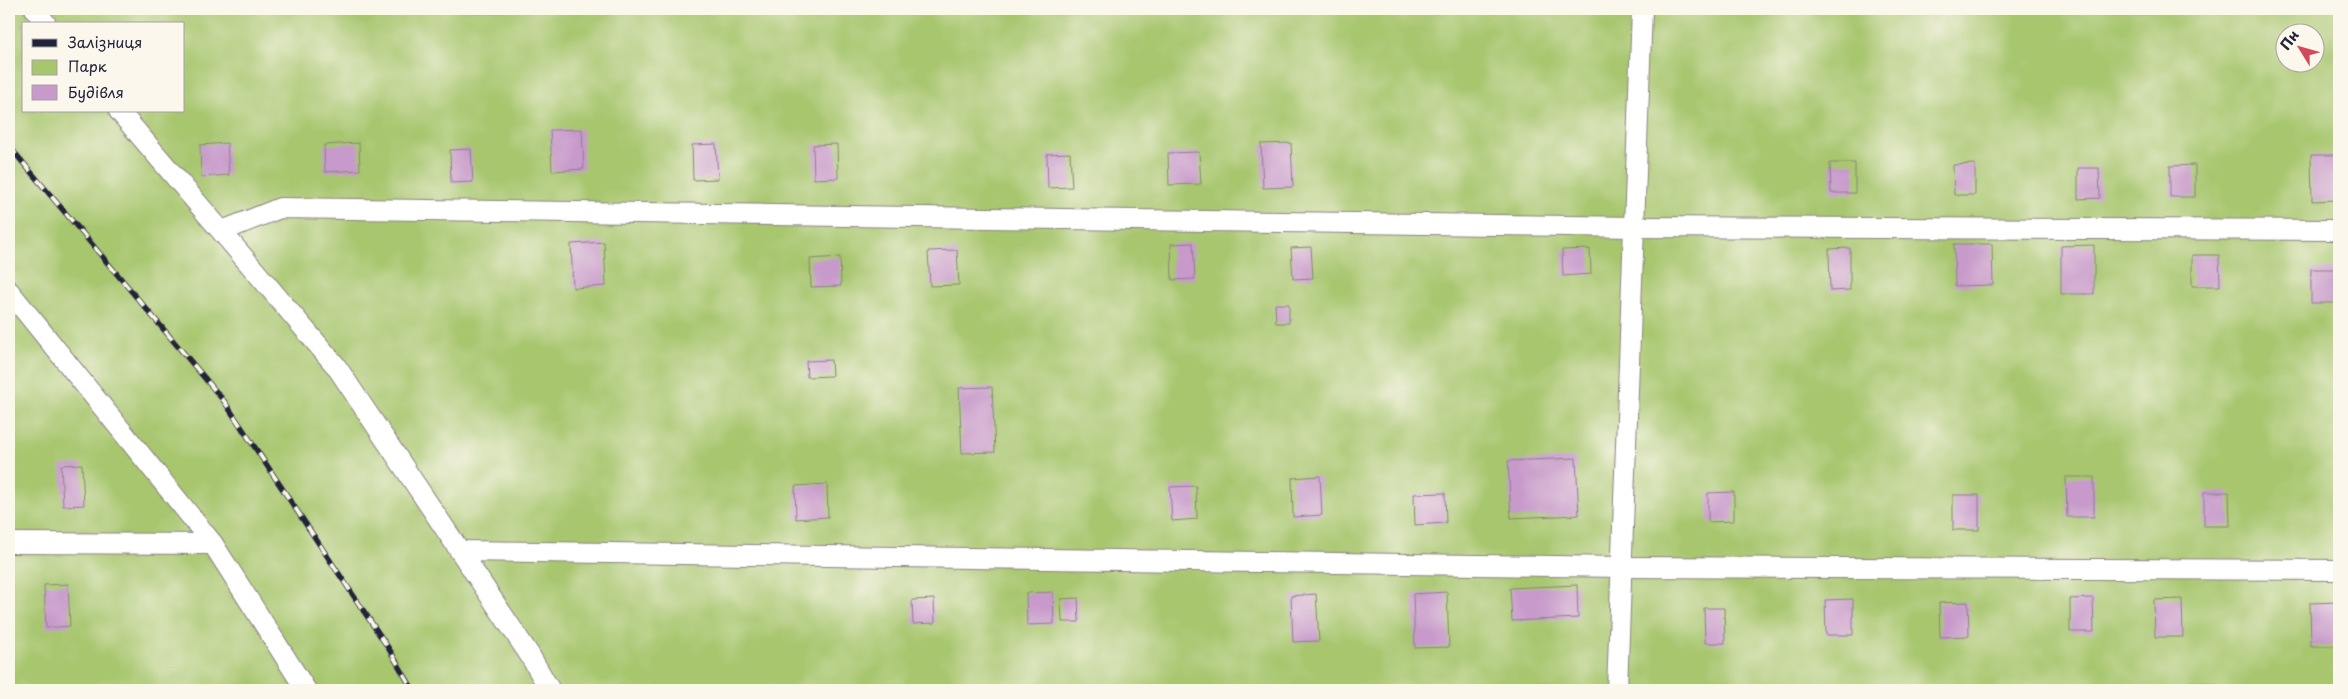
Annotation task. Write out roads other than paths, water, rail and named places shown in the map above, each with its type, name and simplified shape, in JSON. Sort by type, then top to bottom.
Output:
[{"type":"lane","points":[[35,9],[45,22]]},
{"type":"lane","points":[[1617,690],[1642,9]]},
{"type":"lane","points":[[120,112],[336,366],[529,654],[550,690]]},
{"type":"lane","points":[[222,231],[280,208],[1634,227],[2339,230]]},
{"type":"lane","points":[[9,291],[212,544],[306,690]]},
{"type":"lane","points":[[9,543],[212,544]]},
{"type":"lane","points":[[460,551],[1622,567],[2339,570]]},
{"type":"railway","points":[[9,146],[224,401],[389,649],[413,690]]}]
